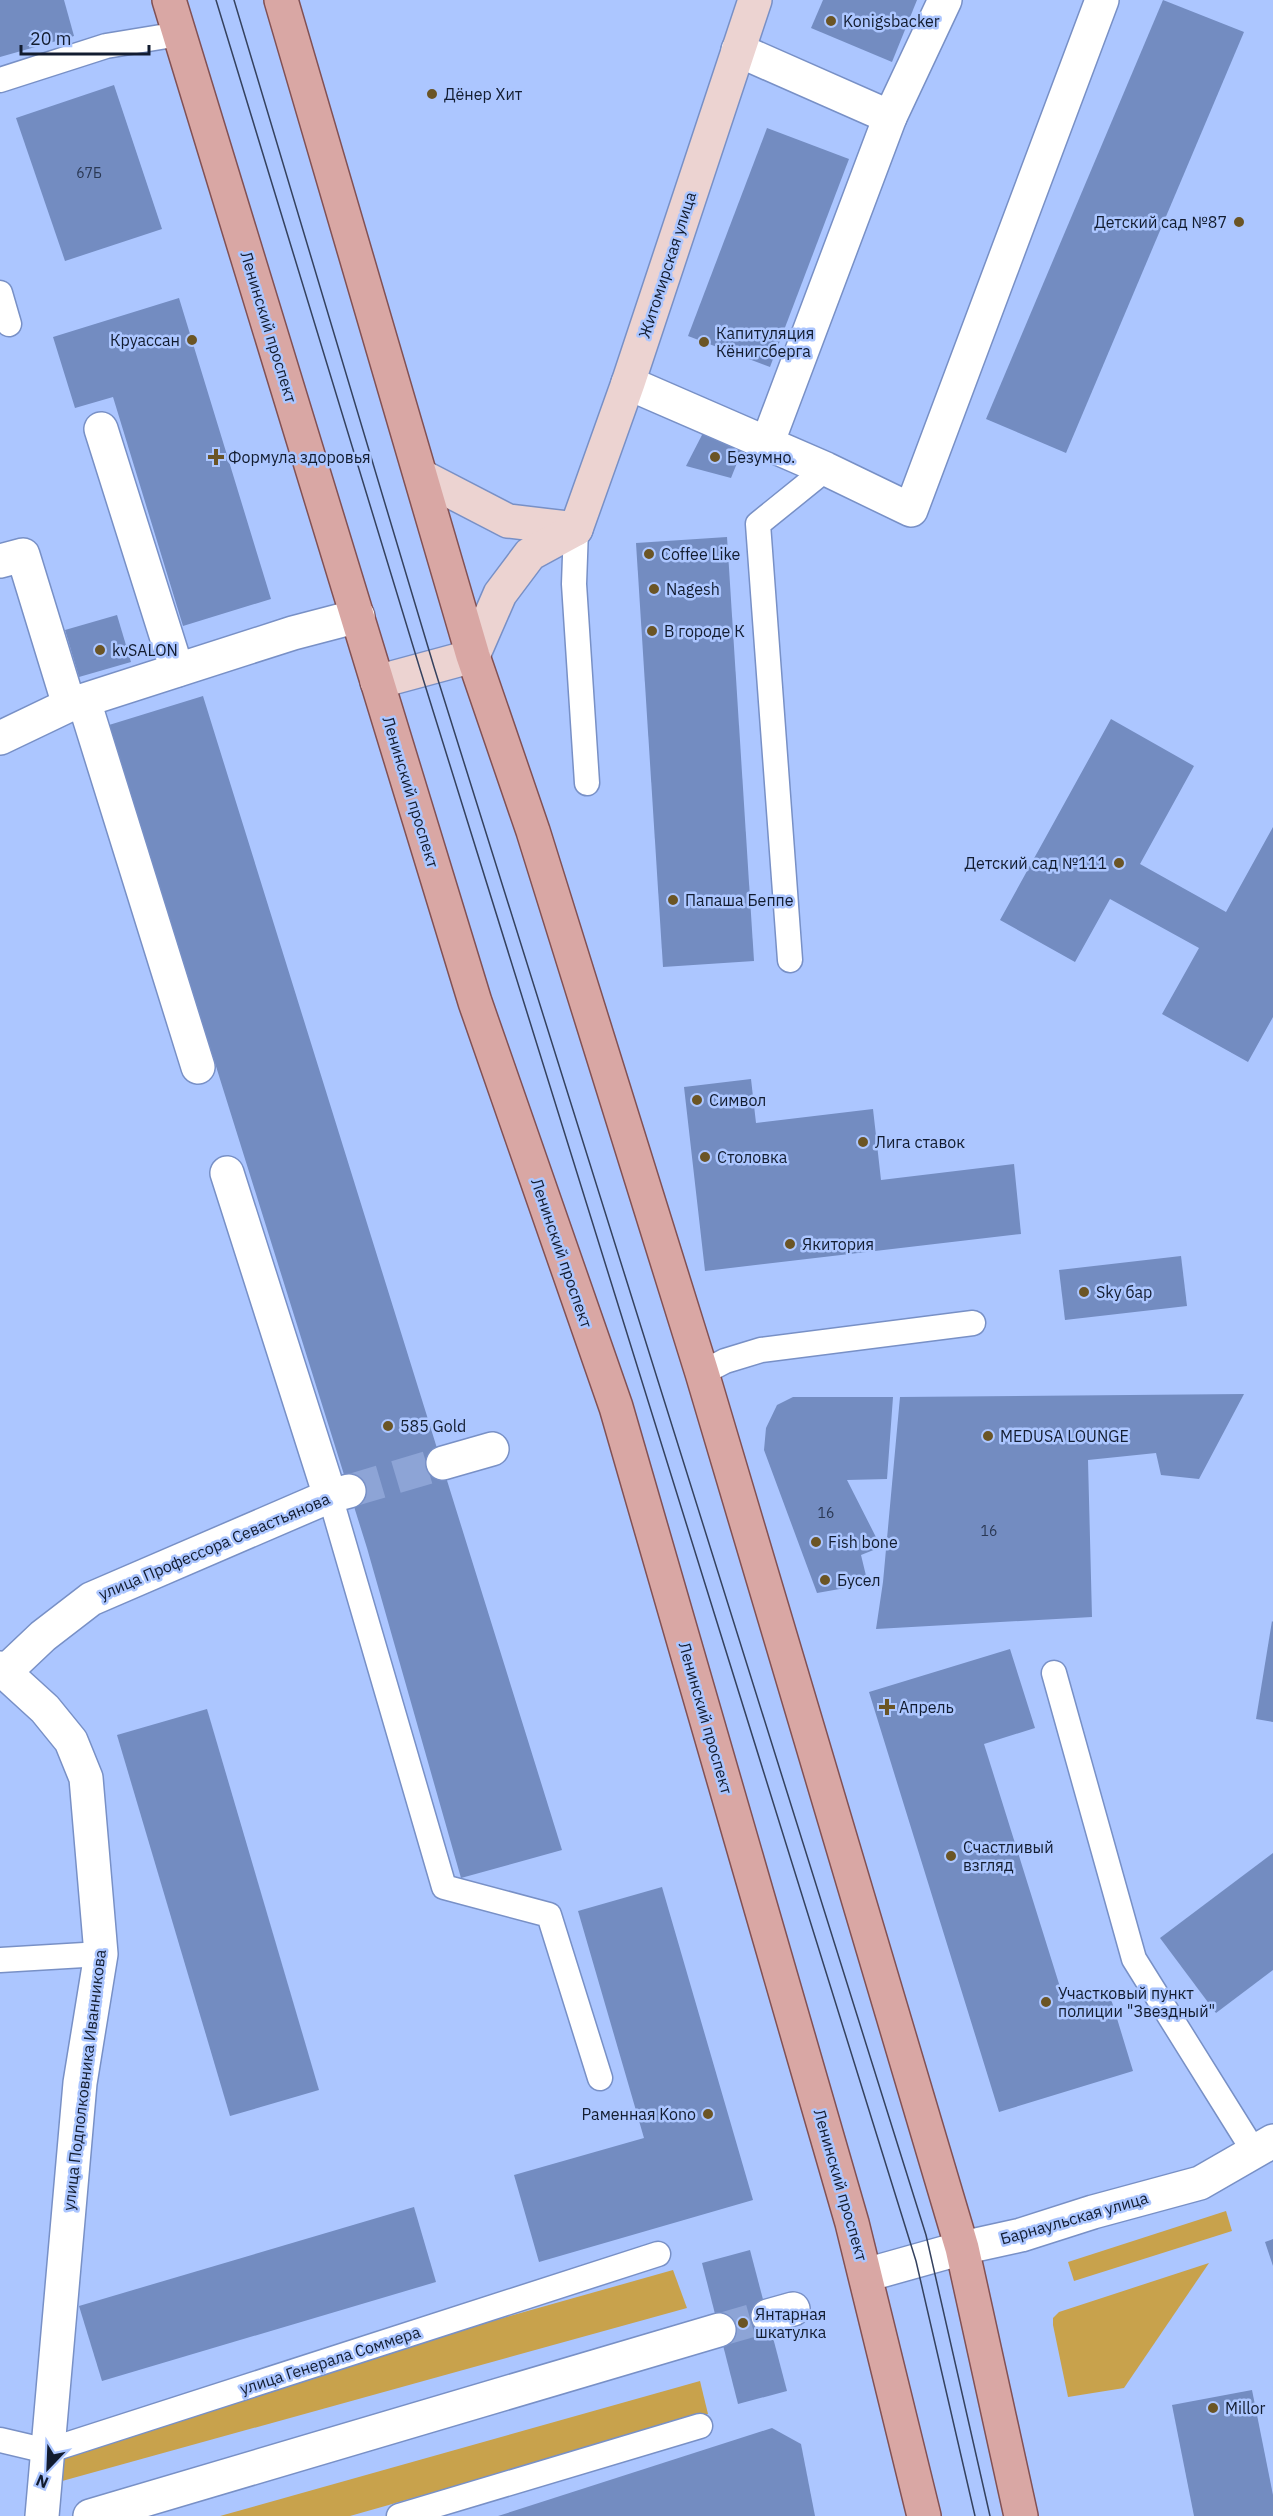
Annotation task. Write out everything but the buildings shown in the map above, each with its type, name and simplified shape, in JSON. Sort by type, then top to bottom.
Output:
[{"type":"main road","name":"Ленинский проспект","points":[[169,0],[476,1002],[616,1407],[866,2275],[924,2516]]},
{"type":"main road","points":[[281,0],[473,656],[533,831],[702,1373],[962,2248],[1021,2516]]},
{"type":"street","name":"Житомирская улица","points":[[576,529],[628,383],[755,0]]},
{"type":"street","points":[[766,444],[890,117],[945,0]]},
{"type":"street","points":[[628,383],[911,510],[1102,0]]},
{"type":"street","points":[[738,50],[890,117]]},
{"type":"street","points":[[101,429],[177,670]]},
{"type":"street","points":[[421,476],[508,521],[576,529]]},
{"type":"street","points":[[377,681],[473,656],[501,594],[530,554],[576,529]]},
{"type":"street","points":[[0,561],[23,555],[76,703],[198,1067]]},
{"type":"street","points":[[0,738],[76,703],[293,633],[358,616]]},
{"type":"street","points":[[227,1173],[339,1493]]},
{"type":"street","points":[[443,1463],[492,1449]]},
{"type":"street","name":"улица Профессора Севастьянова","points":[[3,1670],[91,1599],[339,1493]]},
{"type":"street","name":"улица Подполковника Иванникова","points":[[3,1670],[45,1708],[71,1741],[86,1778],[101,1954],[80,2083],[42,2516]]},
{"type":"street","name":"Барнаульская улица","points":[[866,2275],[962,2248],[1021,2235],[1093,2211],[1200,2183],[1264,2147]]},
{"type":"street","points":[[90,2516],[719,2330]]},
{"type":"lane","points":[[0,80],[106,46],[179,34]]},
{"type":"lane","points":[[0,293],[9,324]]},
{"type":"lane","points":[[790,960],[758,524],[826,470]]},
{"type":"lane","points":[[576,529],[574,584],[587,783]]},
{"type":"lane","points":[[702,1373],[725,1361],[761,1350],[973,1323]]},
{"type":"lane","points":[[339,1493],[444,1887],[549,1915],[600,2078]]},
{"type":"lane","points":[[1054,1673],[1134,1959],[1264,2147]]},
{"type":"lane","points":[[0,1960],[101,1954]]},
{"type":"lane","name":"улица Генерала Соммера","points":[[47,2451],[658,2254]]},
{"type":"lane","points":[[399,2516],[700,2426]]},
{"type":"lane","points":[[0,2440],[47,2451]]},
{"type":"shaded area","points":[[1226,2211],[1232,2231],[1074,2281],[1068,2262]]},
{"type":"shaded area","points":[[1209,2263],[1124,2388],[1068,2397],[1053,2325],[1053,2318],[1059,2312]]},
{"type":"shaded area","points":[[673,2270],[687,2308],[55,2483],[64,2442]]},
{"type":"shaded area","points":[[700,2381],[708,2414],[350,2516],[220,2516]]},
{"type":"tunnel","points":[[349,1491],[443,1463]]},
{"type":"tunnel","points":[[719,2330],[768,2316]]},
{"type":"tram line","points":[[216,0],[420,669],[916,2261],[975,2516]]},
{"type":"tram line","points":[[234,0],[434,667],[926,2235],[990,2516]]},
{"type":"place","name":"Konigsbacker","points":[[831,21]]},
{"type":"place","name":"Дёнер Хит","points":[[432,94]]},
{"type":"place","name":"Детский сад №87","points":[[1239,222]]},
{"type":"place","name":"Круассан","points":[[192,340]]},
{"type":"place","name":"Капитуляция Кёнигсберга","points":[[704,342]]},
{"type":"place","name":"Формула здоровья","points":[[216,457]]},
{"type":"place","name":"Безумно.","points":[[715,457]]},
{"type":"place","name":"Coffee Like","points":[[649,554]]},
{"type":"place","name":"Nagesh","points":[[654,589]]},
{"type":"place","name":"В городе К","points":[[652,631]]},
{"type":"place","name":"kvSALON","points":[[100,650]]},
{"type":"place","name":"Детский сад №111","points":[[1119,863]]},
{"type":"place","name":"Папаша Беппе","points":[[673,900]]},
{"type":"place","name":"Символ","points":[[697,1100]]},
{"type":"place","name":"Лига ставок","points":[[863,1142]]},
{"type":"place","name":"Столовка","points":[[705,1157]]},
{"type":"place","name":"Якитория","points":[[790,1244]]},
{"type":"place","name":"Sky бар","points":[[1084,1292]]},
{"type":"place","name":"585 Gold","points":[[388,1426]]},
{"type":"place","name":"MEDUSA LOUNGE","points":[[988,1436]]},
{"type":"place","name":"Fish bone","points":[[816,1542]]},
{"type":"place","name":"Бусел","points":[[825,1580]]},
{"type":"place","name":"Апрель","points":[[887,1707]]},
{"type":"place","name":"Счастливый взгляд","points":[[951,1856]]},
{"type":"place","name":"Участковый пункт полиции \"Звездный\"","points":[[1046,2002]]},
{"type":"place","name":"Раменная Kono","points":[[708,2114]]},
{"type":"place","name":"Янтарная шкатулка","points":[[743,2323]]},
{"type":"place","name":"Millor","points":[[1213,2408]]}]
